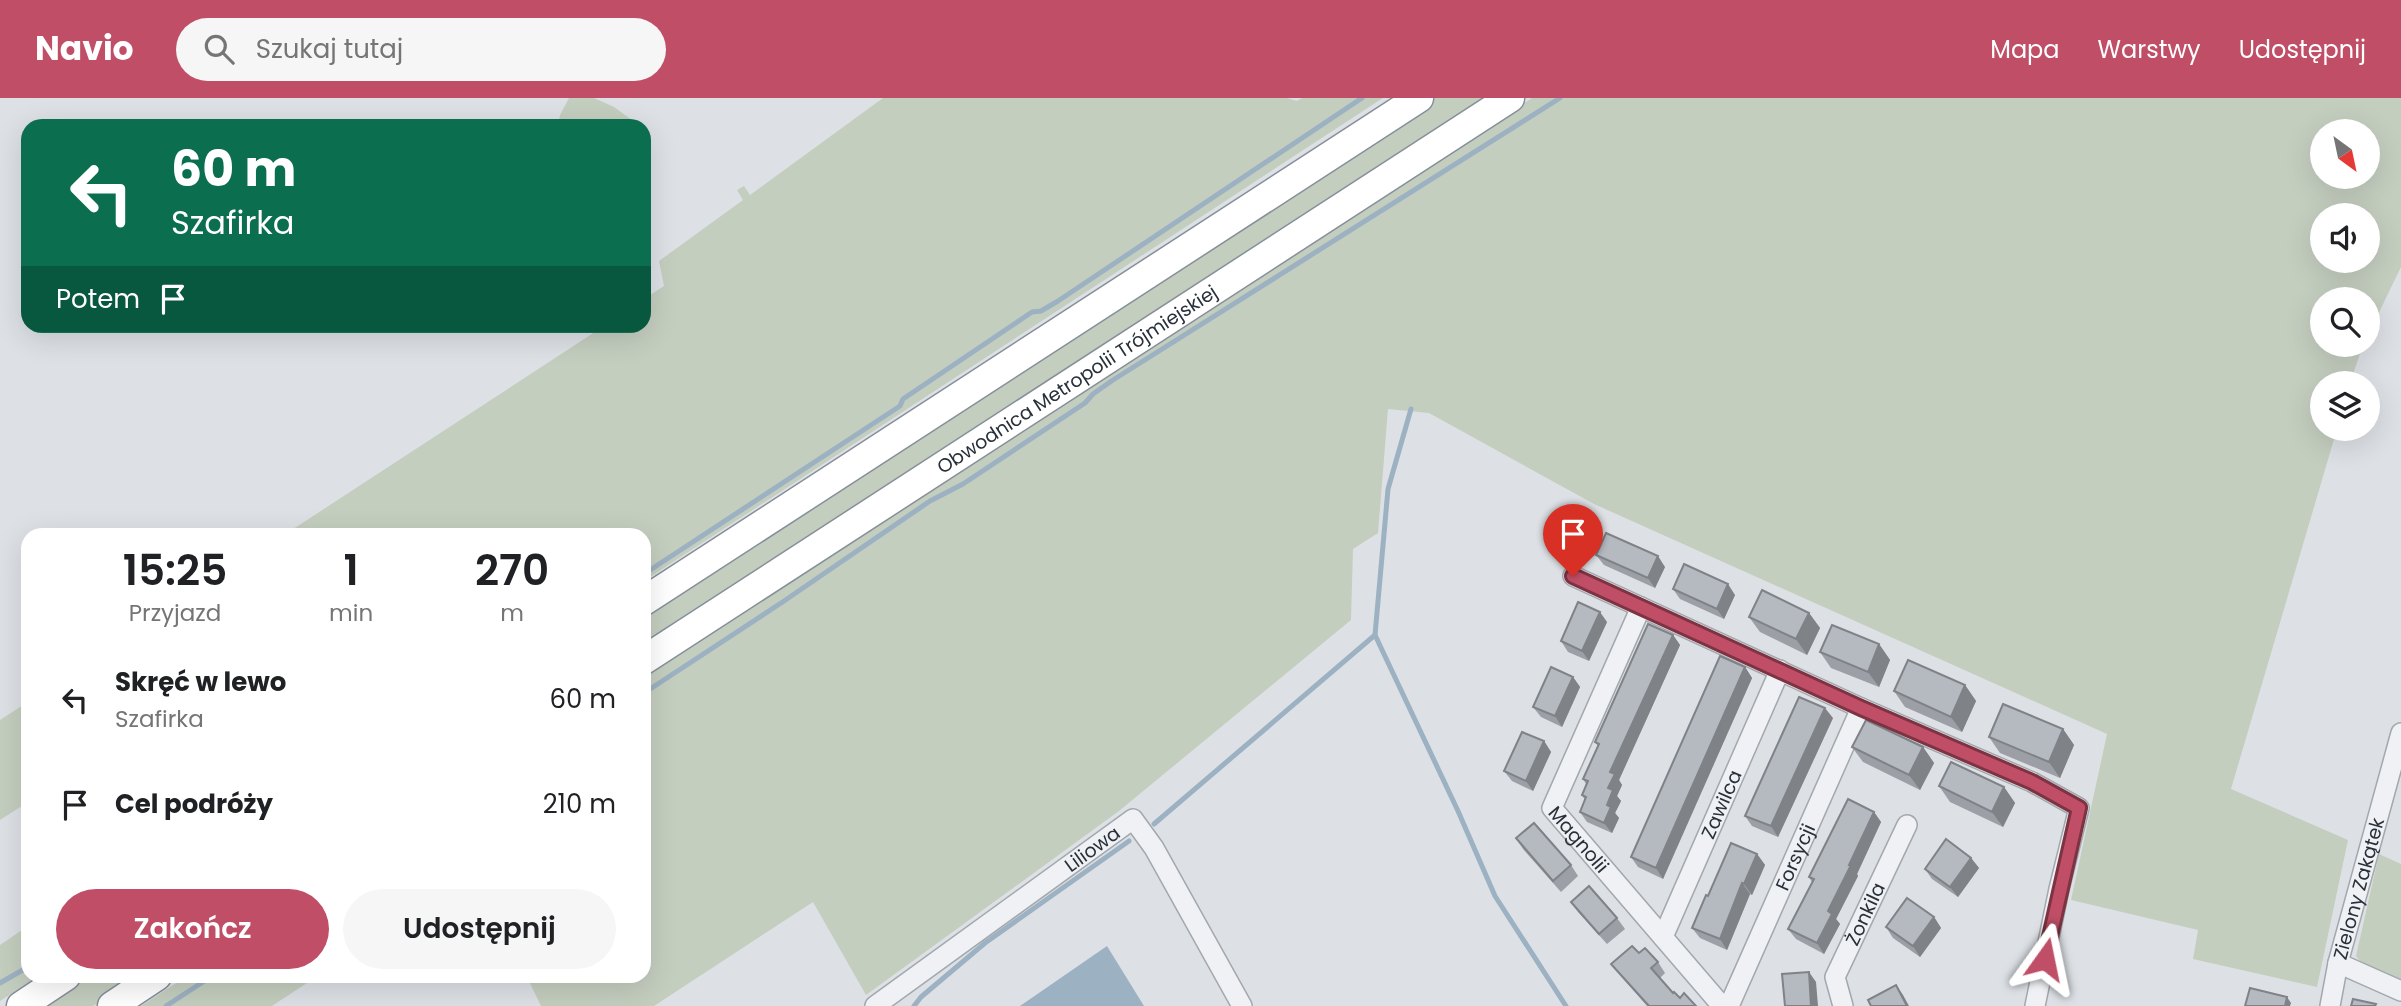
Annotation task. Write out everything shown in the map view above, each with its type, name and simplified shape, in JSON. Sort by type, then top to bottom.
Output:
[{"type":"highway","points":[[651,596],[1419,98]]},
{"type":"highway","name":"Obwodnica Metropolii Trójmiejskiej","points":[[651,655],[1510,98]]},
{"type":"highway","points":[[21,1006],[56,983]]},
{"type":"highway","points":[[112,1006],[146,983]]},
{"type":"street","points":[[1573,576],[1861,708],[2032,782],[2079,808],[2035,1006]]},
{"type":"street","name":"Magnolii","points":[[1642,607],[1552,808],[1722,1006]]},
{"type":"street","name":"Zawilca","points":[[1663,937],[1780,670]]},
{"type":"street","name":"Forsycji","points":[[1729,1006],[1861,708]]},
{"type":"street","name":"Zielony Zakątek","points":[[2330,1006],[2338,963],[2401,733]]},
{"type":"street","name":"Liliowa","points":[[875,1006],[1133,819],[1154,848],[1242,1006]]},
{"type":"street","name":"Żonkila","points":[[1843,1006],[1835,977],[1907,825]]},
{"type":"street","points":[[2338,963],[2401,991]]},
{"type":"green space","points":[[569,98],[594,98],[614,107],[630,119],[559,119]]},
{"type":"green space","points":[[883,98],[1287,98],[1297,101],[1302,98],[1383,98],[651,576],[651,528],[295,528],[593,333],[651,333],[651,294],[664,286],[659,261],[743,200],[737,190],[744,186],[750,195]]},
{"type":"green space","points":[[1431,98],[1484,98],[651,642],[651,607]]},
{"type":"green space","points":[[1532,98],[2401,98],[2401,267],[2380,310],[2380,287],[2310,287],[2310,357],[2359,357],[2354,371],[2310,371],[2310,441],[2333,441],[2231,789],[2348,840],[2317,987],[2193,959],[2198,930],[2071,900],[2107,734],[1594,504],[1429,413],[1388,409],[1378,533],[1353,549],[1351,620],[1119,811],[866,995],[813,902],[654,1006],[541,1006],[530,983],[651,983],[651,673]]},
{"type":"green space","points":[[21,706],[21,806],[0,820],[0,720]]},
{"type":"green space","points":[[2379,854],[2401,864],[2401,982],[2364,966],[2356,956]]},
{"type":"green space","points":[[21,931],[21,983],[28,983],[0,1001],[0,945]]},
{"type":"green space","points":[[76,983],[129,983],[93,1006],[40,1006]]},
{"type":"green space","points":[[176,983],[307,983],[272,1006],[141,1006]]},
{"type":"water","points":[[1107,946],[1144,1006],[1020,1006]]},
{"type":"building","points":[[1606,533],[1658,556],[1648,578],[1596,555]]},
{"type":"building","points":[[1684,564],[1728,584],[1717,609],[1673,589]]},
{"type":"building","points":[[1762,590],[1809,613],[1796,639],[1749,617]]},
{"type":"building","points":[[1578,602],[1600,612],[1582,651],[1561,641]]},
{"type":"building","points":[[1648,624],[1673,635],[1610,772],[1615,774],[1608,788],[1613,790],[1607,805],[1611,807],[1604,823],[1580,812],[1586,797],[1582,795],[1588,781],[1583,779],[1599,744],[1595,742]]},
{"type":"building","points":[[1832,625],[1879,644],[1868,672],[1820,652]]},
{"type":"building","points":[[1720,656],[1745,667],[1656,868],[1631,857]]},
{"type":"building","points":[[1908,660],[1965,685],[1951,717],[1894,691]]},
{"type":"building","points":[[1551,667],[1573,677],[1555,716],[1533,707]]},
{"type":"building","points":[[1799,697],[1825,708],[1771,826],[1745,816]]},
{"type":"building","points":[[2003,704],[2063,729],[2049,762],[1989,737]]},
{"type":"building","points":[[1866,720],[1923,747],[1909,775],[1852,747]]},
{"type":"building","points":[[1522,732],[1544,741],[1526,781],[1504,771]]},
{"type":"building","points":[[1951,762],[2004,787],[1992,812],[1939,786]]},
{"type":"building","points":[[1848,799],[1874,812],[1828,911],[1832,914],[1817,943],[1788,929],[1814,879],[1809,877]]},
{"type":"building","points":[[1534,823],[1571,865],[1553,881],[1516,838]]},
{"type":"building","points":[[1946,839],[1971,858],[1950,887],[1925,869]]},
{"type":"building","points":[[1731,843],[1757,854],[1744,884],[1742,883],[1720,939],[1692,928]]},
{"type":"building","points":[[1589,886],[1617,918],[1599,934],[1571,902]]},
{"type":"building","points":[[1907,898],[1934,917],[1913,946],[1886,927]]},
{"type":"building","points":[[1632,946],[1639,953],[1645,948],[1658,962],[1651,968],[1673,993],[1680,998],[1684,993],[1696,1006],[1649,1006],[1611,964]]},
{"type":"building","points":[[1809,972],[1811,1006],[1785,1006],[1782,974]]},
{"type":"building","points":[[1896,985],[1907,1006],[1871,1006],[1868,1000]]},
{"type":"building","points":[[2250,988],[2287,997],[2285,1006],[2245,1006]]},
{"type":"building","points":[[2353,999],[2376,1004],[2351,1006]]},
{"type":"waterway","points":[[651,569],[900,406],[903,399],[1032,312],[1041,311],[1058,301],[1362,98]]},
{"type":"waterway","points":[[651,688],[930,501],[963,484],[1085,403],[1113,380],[1560,98]]},
{"type":"waterway","points":[[1154,824],[1375,635],[1388,489],[1411,409]]},
{"type":"waterway","points":[[1375,635],[1495,896],[1566,1006]]},
{"type":"waterway","points":[[914,1006],[985,943],[1129,841]]},
{"type":"waterway","points":[[0,983],[21,971]]},
{"type":"waterway","points":[[166,1006],[201,983]]},
{"type":"route","points":[[1573,576],[1861,708],[2032,782],[2079,808],[2045,959]]}]
